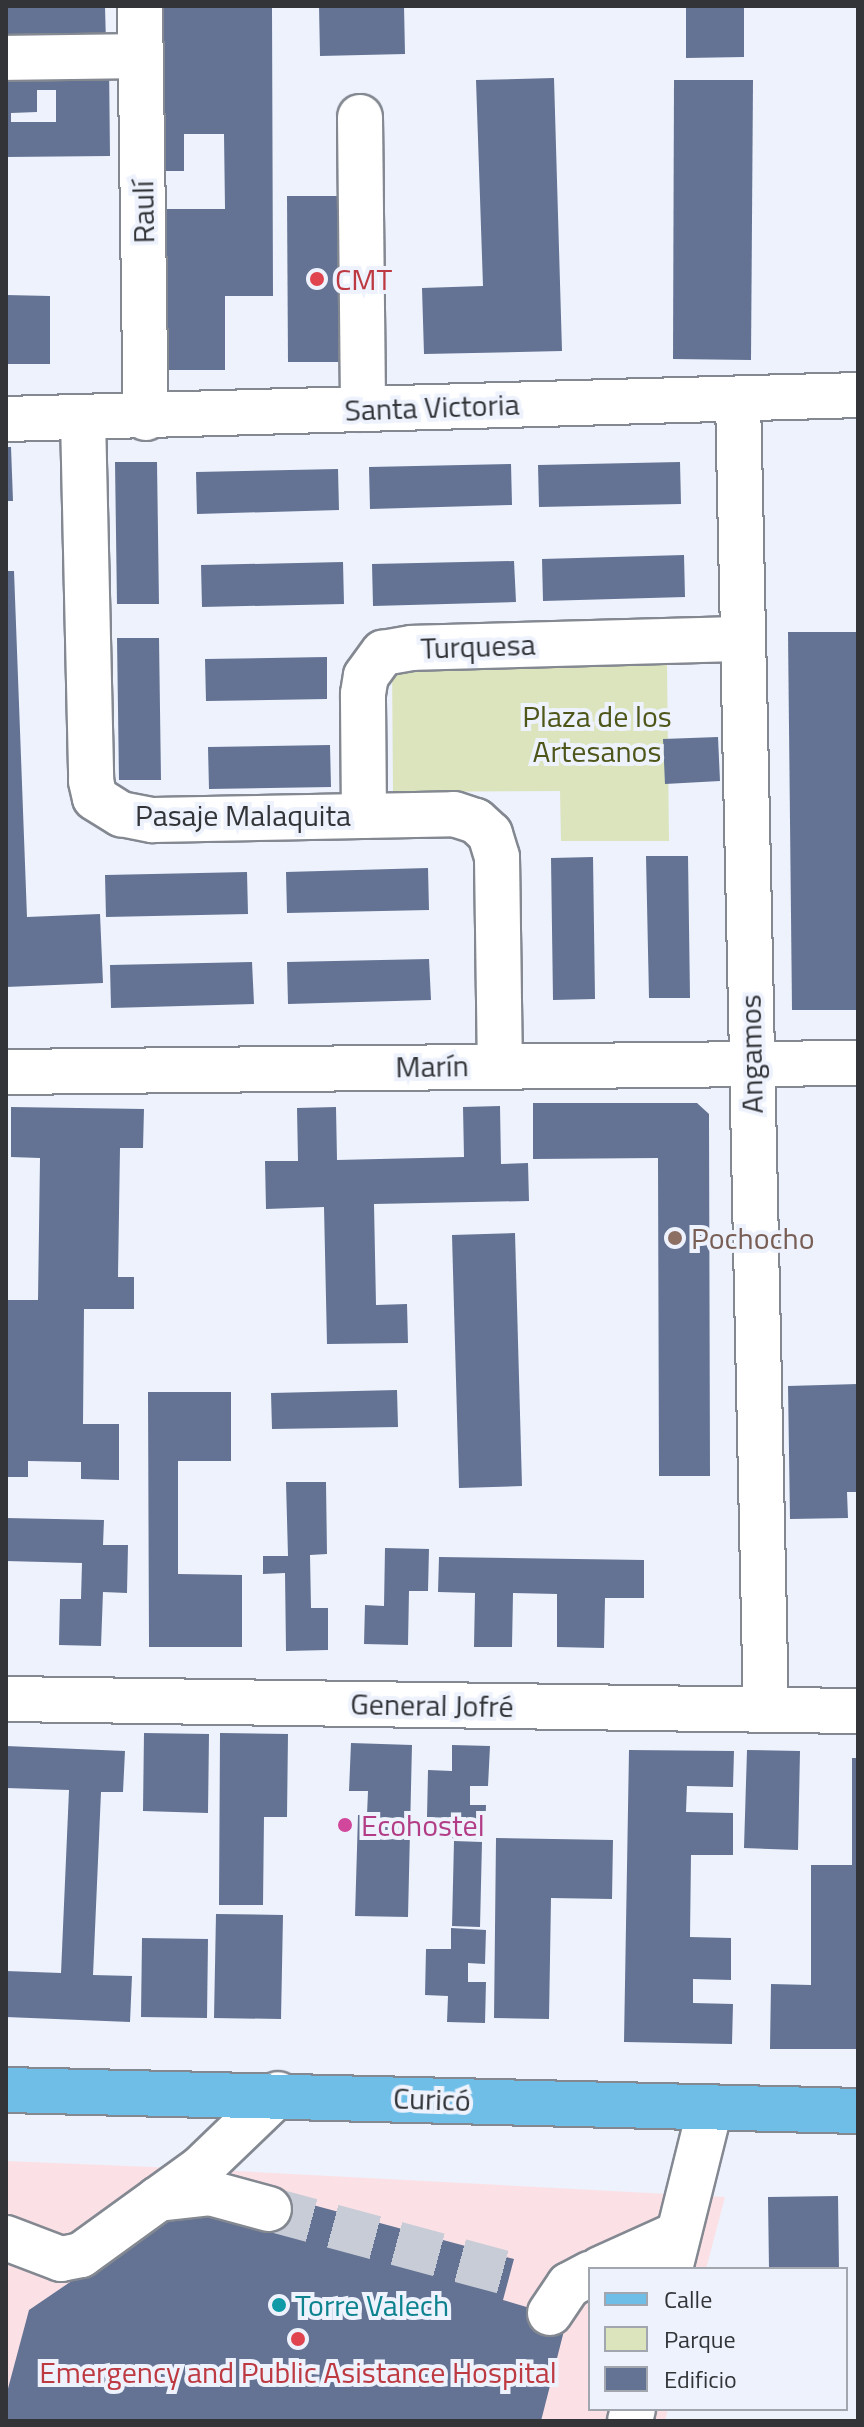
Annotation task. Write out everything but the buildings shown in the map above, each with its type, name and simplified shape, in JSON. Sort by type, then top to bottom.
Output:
[{"type":"main road","name":"Curicó","points":[[6,2090],[278,2094],[858,2111]]},
{"type":"street","name":"Raulí","points":[[140,6],[146,418]]},
{"type":"street","points":[[6,58],[141,56]]},
{"type":"street","points":[[360,117],[363,409]]},
{"type":"street","name":"Santa Victoria","points":[[6,419],[146,418],[858,395]]},
{"type":"street","name":"Angamos","points":[[738,399],[766,1710]]},
{"type":"street","name":"Pasaje Malaquita","points":[[83,418],[91,781],[95,798],[121,814],[153,820],[454,814],[476,821],[490,834],[497,857],[500,1065]]},
{"type":"street","name":"Turquesa","points":[[364,816],[363,694],[366,676],[383,653],[412,648],[743,639]]},
{"type":"street","name":"Marín","points":[[6,1072],[858,1063]]},
{"type":"street","name":"General Jofré","points":[[6,1699],[858,1711]]},
{"type":"street","points":[[6,2238],[61,2259],[81,2255],[200,2169],[278,2094]]},
{"type":"street","points":[[609,2267],[674,2252],[710,2108]]},
{"type":"street","points":[[158,2199],[210,2193],[269,2209]]},
{"type":"street","points":[[550,2313],[569,2285],[588,2275]]},
{"type":"shaded area","name":"Emergency and Public Asistance Hospital","points":[[6,2161],[725,2197],[707,2267],[588,2267],[588,2411],[668,2411],[665,2421],[6,2421]]},
{"type":"green space","name":"Plaza de los Artesanos","points":[[667,664],[669,841],[561,841],[560,791],[393,792],[392,665]]},
{"type":"tunnel","points":[[269,2209],[510,2274]]},
{"type":"place","name":"CMT","points":[[317,279]]},
{"type":"place","name":"Pochocho","points":[[675,1238]]},
{"type":"place","name":"Ecohostel","points":[[345,1825]]},
{"type":"place","name":"Torre Valech","points":[[279,2305]]},
{"type":"place","name":"Emergency and Public Asistance Hospital","points":[[298,2339]]}]
